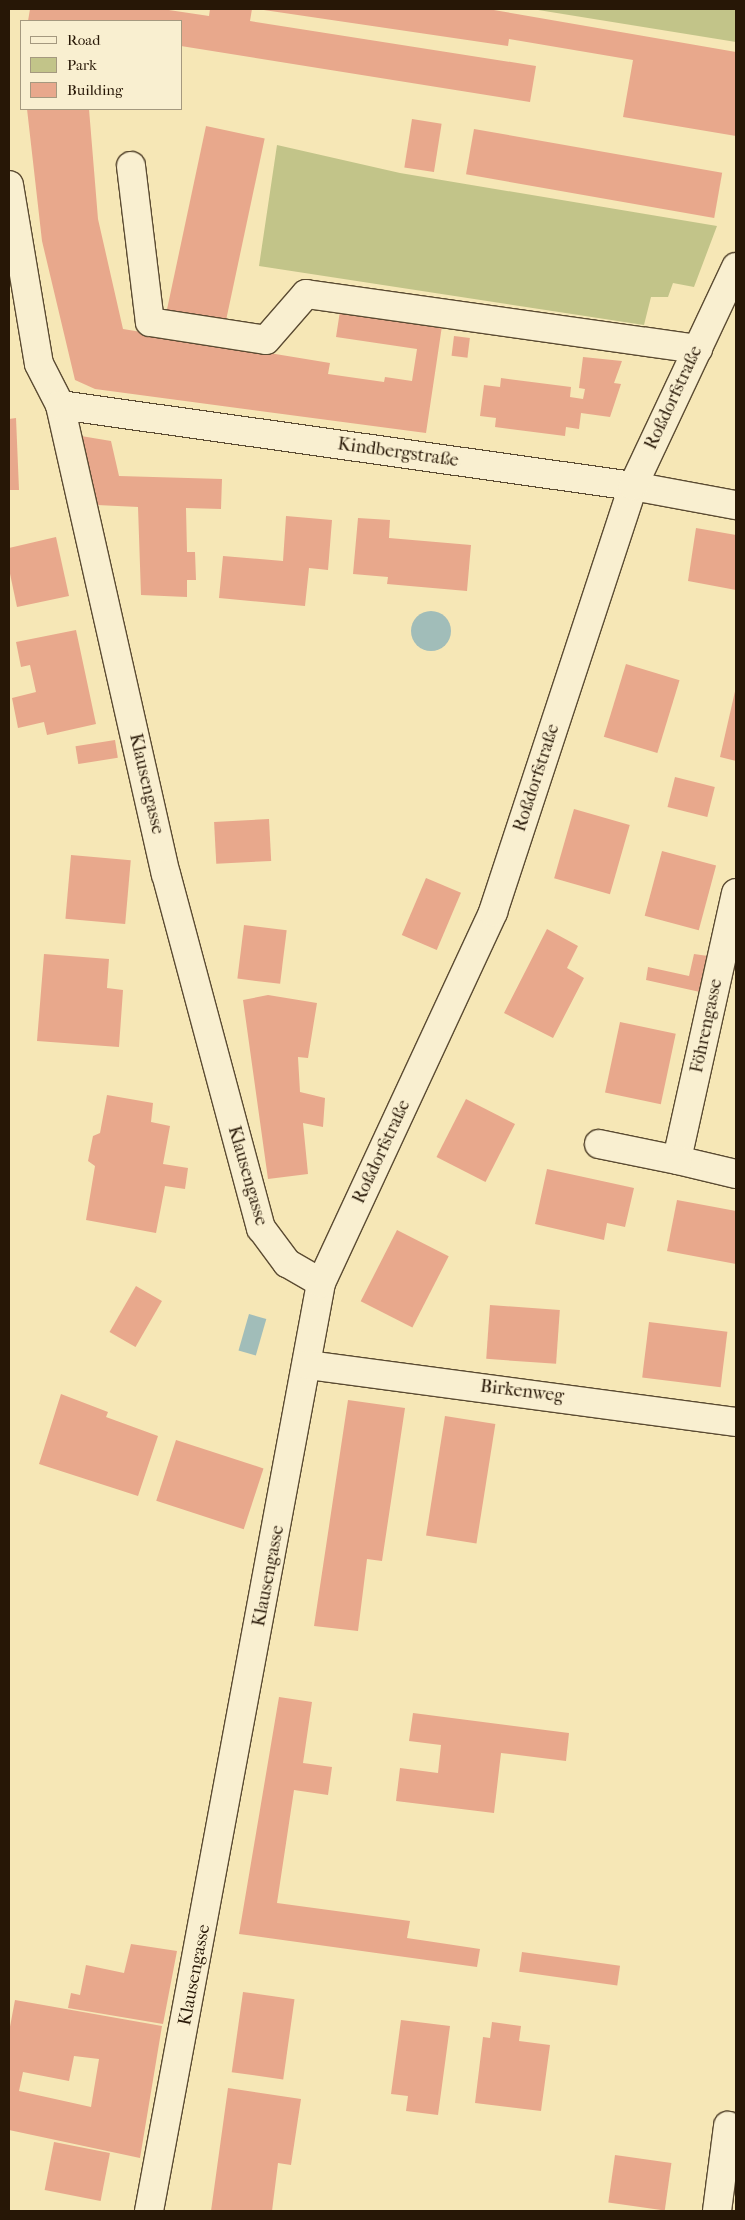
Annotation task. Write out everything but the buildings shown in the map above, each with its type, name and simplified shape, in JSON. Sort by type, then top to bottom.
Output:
[{"type":"street","points":[[131,166],[150,322],[266,340],[306,294],[698,349]]},
{"type":"street","name":"Klausengasse","points":[[9,185],[39,364],[60,405],[166,874],[261,1228],[287,1263],[321,1283],[308,1365],[150,2211]]},
{"type":"street","name":"Roßdorfstraße","points":[[321,1283],[493,912],[633,486],[736,267]]},
{"type":"street","name":"Kindbergstraße","points":[[60,405],[633,486],[736,505]]},
{"type":"street","name":"Föhrengasse","points":[[677,1160],[736,893]]},
{"type":"street","points":[[599,1144],[736,1174]]},
{"type":"street","name":"Birkenweg","points":[[308,1365],[736,1422]]},
{"type":"street","points":[[718,2211],[728,2126]]},
{"type":"green space","points":[[532,9],[736,9],[736,42]]},
{"type":"green space","points":[[277,145],[400,173],[717,226],[694,287],[673,283],[668,297],[651,297],[644,325],[259,266]]},
{"type":"water","points":[[427,611],[435,611],[442,614],[448,620],[451,631],[448,642],[442,648],[435,651],[427,651],[420,648],[414,642],[411,635],[411,627],[414,620],[420,614]]},
{"type":"water","points":[[249,1314],[266,1319],[256,1355],[239,1351]]}]
